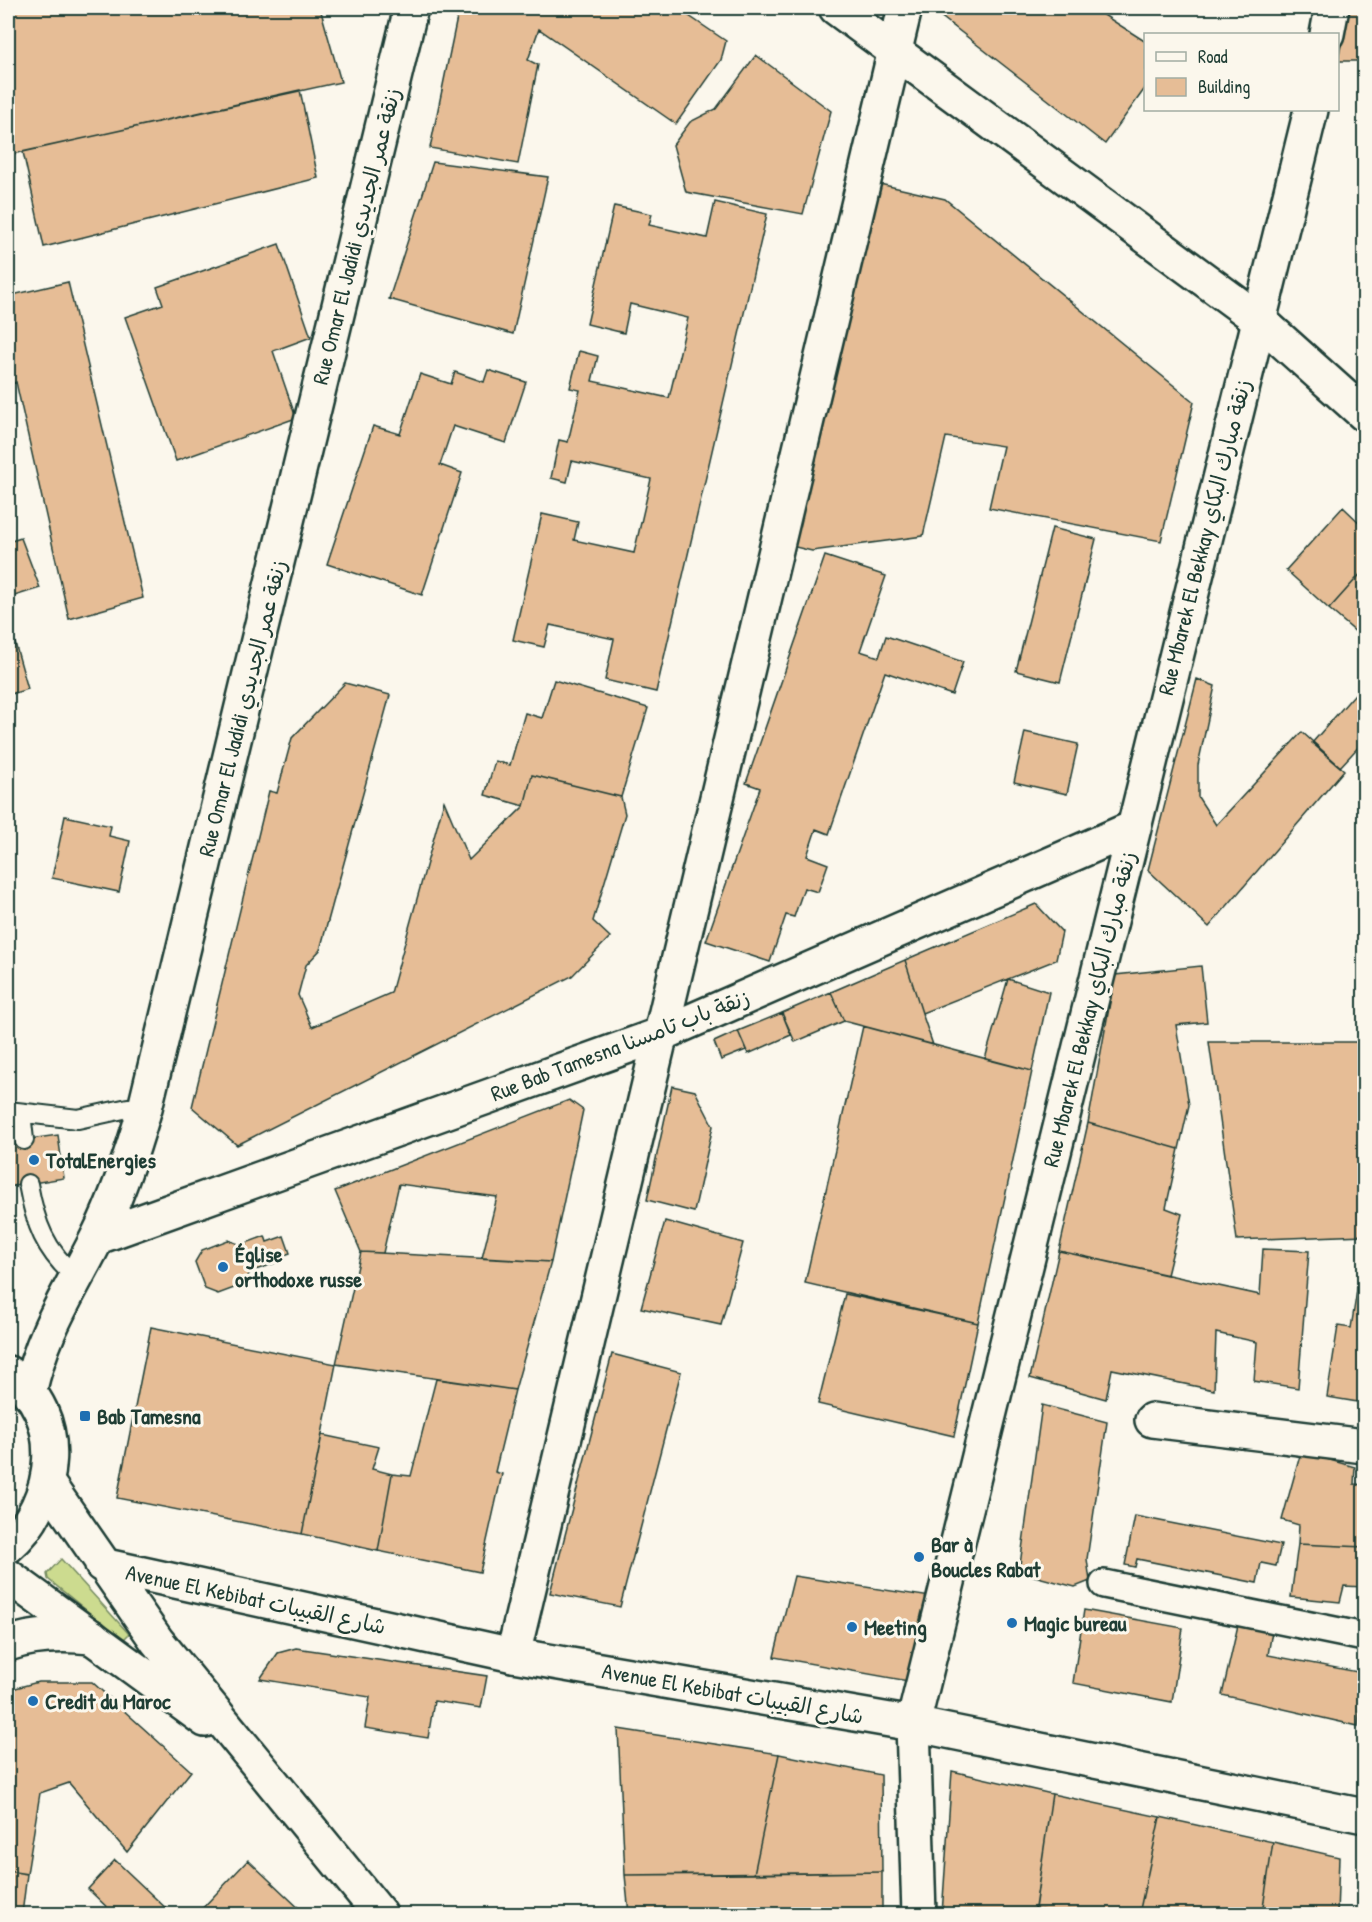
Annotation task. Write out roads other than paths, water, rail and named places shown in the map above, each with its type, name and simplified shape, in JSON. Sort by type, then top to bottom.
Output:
[{"type":"street","name":"Rue Omar El Jadidi زنقة عمر الجديدي","points":[[18,1383],[98,1237],[117,1195],[145,1108],[411,8]]},
{"type":"street","points":[[836,8],[1258,319],[1365,414]]},
{"type":"street","points":[[513,1654],[905,8]]},
{"type":"street","points":[[1327,33],[1332,8]]},
{"type":"street","name":"Rue Mbarek El Bekkay زنقة مبارك البكاي","points":[[919,1914],[914,1724],[1311,111]]},
{"type":"street","name":"Rue Bab Tamesna زنقة باب تامسنا","points":[[98,1237],[659,1035],[1133,828]]},
{"type":"street","points":[[8,1546],[32,1521],[48,1484],[51,1460],[48,1436],[40,1413],[18,1383]]},
{"type":"street","points":[[1152,1420],[1365,1446]]},
{"type":"street","points":[[48,1484],[102,1565],[187,1679],[380,1914]]},
{"type":"street","name":"Avenue El Kebibat شارع القبيبات","points":[[102,1565],[513,1654],[914,1724],[1365,1816]]},
{"type":"street","points":[[8,1576],[247,1751]]},
{"type":"street","points":[[1104,1584],[1365,1637]]},
{"type":"street","points":[[8,1644],[37,1636],[65,1634],[92,1637]]},
{"type":"lane","points":[[24,1140],[14,1112],[78,1119],[128,1108],[145,1108]]},
{"type":"lane","points":[[28,1184],[39,1232],[60,1264],[76,1277]]},
{"type":"place","name":"TotalEnergies","points":[[34,1160]]},
{"type":"place","name":"Église orthodoxe russe","points":[[223,1267]]},
{"type":"place","name":"Bab Tamesna","points":[[85,1416]]},
{"type":"place","name":"Bar à Boucles Rabat","points":[[919,1557]]},
{"type":"place","name":"Magic bureau","points":[[1012,1623]]},
{"type":"place","name":"Meeting","points":[[852,1627]]},
{"type":"place","name":"Credit du Maroc","points":[[33,1701]]}]
